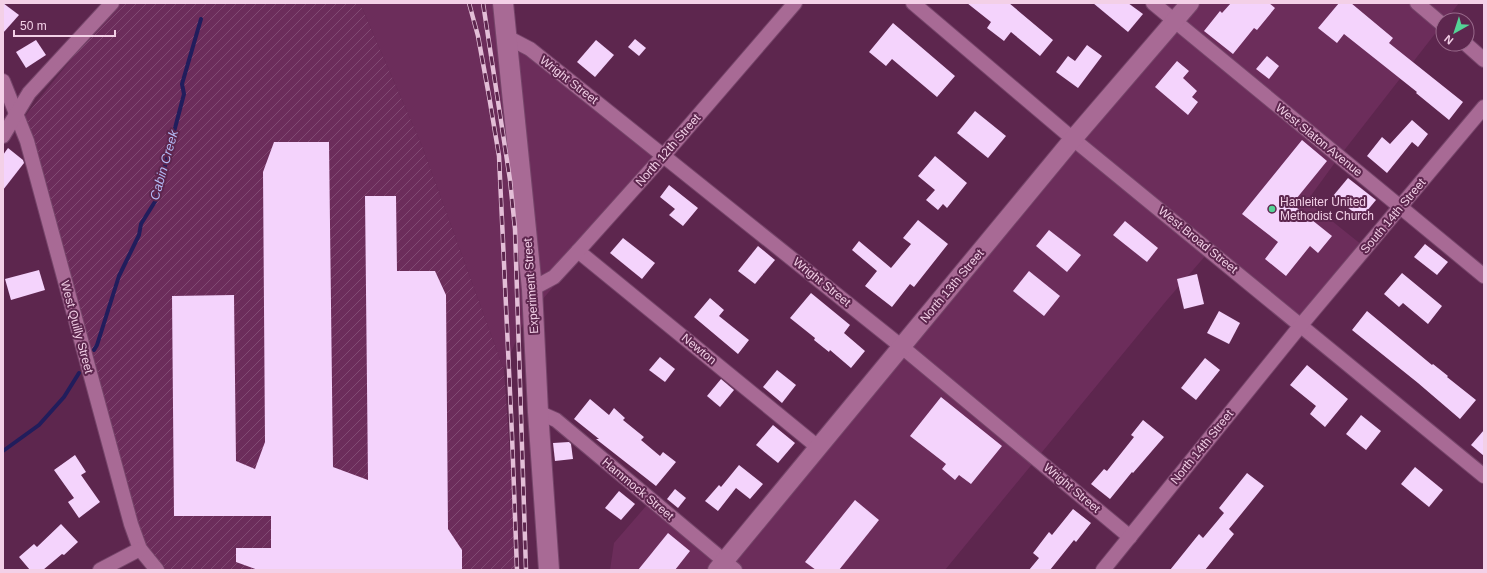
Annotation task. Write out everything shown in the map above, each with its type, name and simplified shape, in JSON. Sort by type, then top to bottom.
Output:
[{"type":"main road","name":"Experiment Street","points":[[503,3],[532,289],[538,412],[549,570]]},
{"type":"street","points":[[3,136],[29,93],[112,3]]},
{"type":"street","name":"North 12th Street","points":[[532,289],[554,277],[578,251],[664,155],[795,3]]},
{"type":"street","name":"West Broad Street","points":[[913,3],[1073,139],[1484,476]]},
{"type":"street","name":"West Slaton Avenue","points":[[1153,3],[1484,276]]},
{"type":"street","name":"North 13th Street","points":[[725,567],[819,448],[1073,139],[1190,3]]},
{"type":"street","points":[[1417,3],[1435,18]]},
{"type":"street","name":"Wright Street","points":[[507,37],[530,49],[664,155],[902,347],[1130,537]]},
{"type":"street","points":[[1475,52],[1484,60]]},
{"type":"street","name":"West Quilly Street","points":[[3,81],[27,141],[131,524],[140,549],[156,570]]},
{"type":"street","name":"South 14th Street","points":[[1301,325],[1484,107]]},
{"type":"street","name":"Newton","points":[[578,251],[819,448]]},
{"type":"street","name":"North 14th Street","points":[[1103,570],[1301,325]]},
{"type":"street","name":"Hammock Street","points":[[538,412],[556,420],[725,567]]},
{"type":"street","points":[[100,570],[140,549]]},
{"type":"shaded area","points":[[117,3],[360,3],[422,146],[504,370],[518,570],[164,570],[143,552],[22,120]]},
{"type":"shaded area","points":[[360,3],[505,3],[506,26],[666,155],[524,321],[504,370],[422,146]]},
{"type":"shaded area","points":[[1159,3],[1459,3],[1452,12],[1435,12],[1435,34],[1339,157],[1307,201],[1367,249],[1306,325],[1213,247],[1167,300],[945,570],[610,570],[614,543],[653,498],[727,556],[1178,19]]},
{"type":"building","points":[[3,3],[19,15],[3,33]]},
{"type":"building","points":[[967,3],[1009,3],[1053,40],[1040,56],[1011,32],[1004,41],[987,28],[991,22]]},
{"type":"building","points":[[1093,3],[1128,3],[1143,14],[1128,32]]},
{"type":"building","points":[[1231,3],[1269,3],[1275,8],[1257,30],[1254,28],[1233,54],[1204,31],[1220,11],[1222,13]]},
{"type":"building","points":[[1339,3],[1351,3],[1393,38],[1389,43],[1463,102],[1449,120],[1416,93],[1417,92],[1344,34],[1337,43],[1318,28]]},
{"type":"building","points":[[893,23],[955,76],[937,97],[892,59],[886,66],[869,52]]},
{"type":"building","points":[[635,39],[646,48],[639,56],[628,47]]},
{"type":"building","points":[[36,40],[46,55],[26,68],[16,52]]},
{"type":"building","points":[[596,40],[614,55],[595,77],[577,62]]},
{"type":"building","points":[[1087,45],[1102,56],[1078,88],[1056,72],[1068,56],[1075,61]]},
{"type":"building","points":[[1267,56],[1279,66],[1269,79],[1256,69]]},
{"type":"building","points":[[1177,61],[1189,71],[1183,78],[1197,91],[1192,97],[1198,102],[1188,115],[1155,87]]},
{"type":"building","points":[[975,111],[1006,136],[988,158],[957,133]]},
{"type":"building","points":[[1412,120],[1428,134],[1418,147],[1412,142],[1387,173],[1367,156],[1382,137],[1390,144]]},
{"type":"building","name":"Hanleiter United Methodist Church","points":[[1302,140],[1327,161],[1292,204],[1332,236],[1318,253],[1310,246],[1286,276],[1265,259],[1278,242],[1242,214]]},
{"type":"building","points":[[274,142],[329,142],[333,467],[368,480],[365,196],[396,196],[397,271],[435,271],[446,295],[448,529],[462,550],[462,570],[258,570],[236,562],[236,548],[271,548],[271,516],[174,516],[172,296],[234,295],[236,461],[255,469],[265,442],[263,172]]},
{"type":"building","points":[[8,148],[23,160],[24,163],[3,190],[3,155]]},
{"type":"building","points":[[935,156],[967,183],[947,208],[943,204],[938,210],[926,200],[935,190],[918,176]]},
{"type":"building","points":[[1348,178],[1376,200],[1361,218],[1333,196]]},
{"type":"building","points":[[669,185],[698,208],[683,226],[669,215],[675,209],[660,197]]},
{"type":"building","points":[[918,220],[948,244],[914,287],[910,284],[892,307],[865,286],[877,271],[852,250],[859,241],[891,268],[911,244],[903,238]]},
{"type":"building","points":[[1125,221],[1158,248],[1147,262],[1113,235]]},
{"type":"building","points":[[1049,230],[1081,255],[1067,272],[1036,246]]},
{"type":"building","points":[[623,238],[655,263],[642,279],[610,253]]},
{"type":"building","points":[[1425,244],[1448,262],[1437,275],[1414,257]]},
{"type":"building","points":[[758,246],[775,260],[755,284],[738,271]]},
{"type":"building","points":[[39,270],[45,290],[11,300],[5,279]]},
{"type":"building","points":[[1029,271],[1060,296],[1044,316],[1013,291]]},
{"type":"building","points":[[1402,273],[1442,306],[1428,324],[1403,303],[1399,307],[1384,294]]},
{"type":"building","points":[[1197,274],[1204,304],[1184,309],[1177,279]]},
{"type":"building","points":[[811,293],[850,325],[844,333],[865,351],[851,368],[830,350],[829,352],[814,340],[815,338],[790,318]]},
{"type":"building","points":[[710,298],[724,310],[719,316],[749,340],[738,354],[694,317]]},
{"type":"building","points":[[1219,311],[1240,323],[1229,344],[1207,333]]},
{"type":"building","points":[[1367,311],[1476,400],[1460,419],[1352,330]]},
{"type":"building","points":[[660,357],[675,369],[665,382],[649,370]]},
{"type":"building","points":[[1205,358],[1220,370],[1196,400],[1181,388]]},
{"type":"building","points":[[1307,365],[1348,399],[1325,427],[1310,414],[1316,406],[1290,385]]},
{"type":"building","points":[[777,370],[796,385],[782,403],[763,387]]},
{"type":"building","points":[[721,379],[734,390],[720,407],[707,396]]},
{"type":"building","points":[[941,397],[1002,446],[971,484],[959,475],[955,480],[942,469],[946,464],[910,436]]},
{"type":"building","points":[[590,399],[609,415],[614,408],[625,418],[623,420],[644,437],[641,440],[660,456],[663,452],[676,462],[656,486],[596,439],[599,439],[574,419]]},
{"type":"building","points":[[1361,415],[1381,431],[1366,450],[1346,434]]},
{"type":"building","points":[[1143,420],[1164,437],[1110,499],[1091,484],[1104,469],[1107,471],[1134,437],[1131,435]]},
{"type":"building","points":[[773,425],[795,443],[778,463],[756,445]]},
{"type":"building","points":[[1484,430],[1484,456],[1471,445]]},
{"type":"building","points":[[569,442],[571,444],[573,459],[555,461],[553,443]]},
{"type":"building","points":[[75,455],[86,472],[81,475],[100,502],[79,518],[68,502],[74,498],[54,470]]},
{"type":"building","points":[[739,465],[763,484],[750,499],[736,488],[718,511],[705,501],[719,485],[721,487]]},
{"type":"building","points":[[1415,467],[1443,490],[1429,507],[1401,484]]},
{"type":"building","points":[[1247,473],[1264,486],[1229,529],[1234,534],[1205,570],[1170,570],[1199,534],[1203,538],[1224,513],[1219,508]]},
{"type":"building","points":[[675,489],[686,498],[678,508],[667,499]]},
{"type":"building","points":[[619,491],[635,504],[621,520],[605,508]]},
{"type":"building","points":[[855,500],[879,520],[839,570],[816,570],[805,562]]},
{"type":"building","points":[[1073,509],[1091,523],[1076,542],[1074,540],[1050,570],[1029,570],[1039,558],[1033,553],[1049,532],[1052,535]]},
{"type":"building","points":[[61,524],[78,542],[64,555],[62,554],[43,570],[30,570],[19,557],[34,544],[37,547]]},
{"type":"building","points":[[668,533],[690,551],[675,570],[638,570]]},
{"type":"waterway","name":"Cabin Creek","points":[[94,350],[97,345],[119,276],[139,235],[141,224],[156,200],[184,94],[182,84],[201,19]]},
{"type":"waterway","name":"Cabin Creek","points":[[3,451],[39,425],[64,397],[79,373]]},
{"type":"railway","points":[[469,3],[478,36],[499,156],[517,570]]},
{"type":"railway","points":[[483,3],[510,180],[515,229],[526,570]]},
{"type":"place","name":"Hanleiter United Methodist Church","points":[[1272,209]]}]
